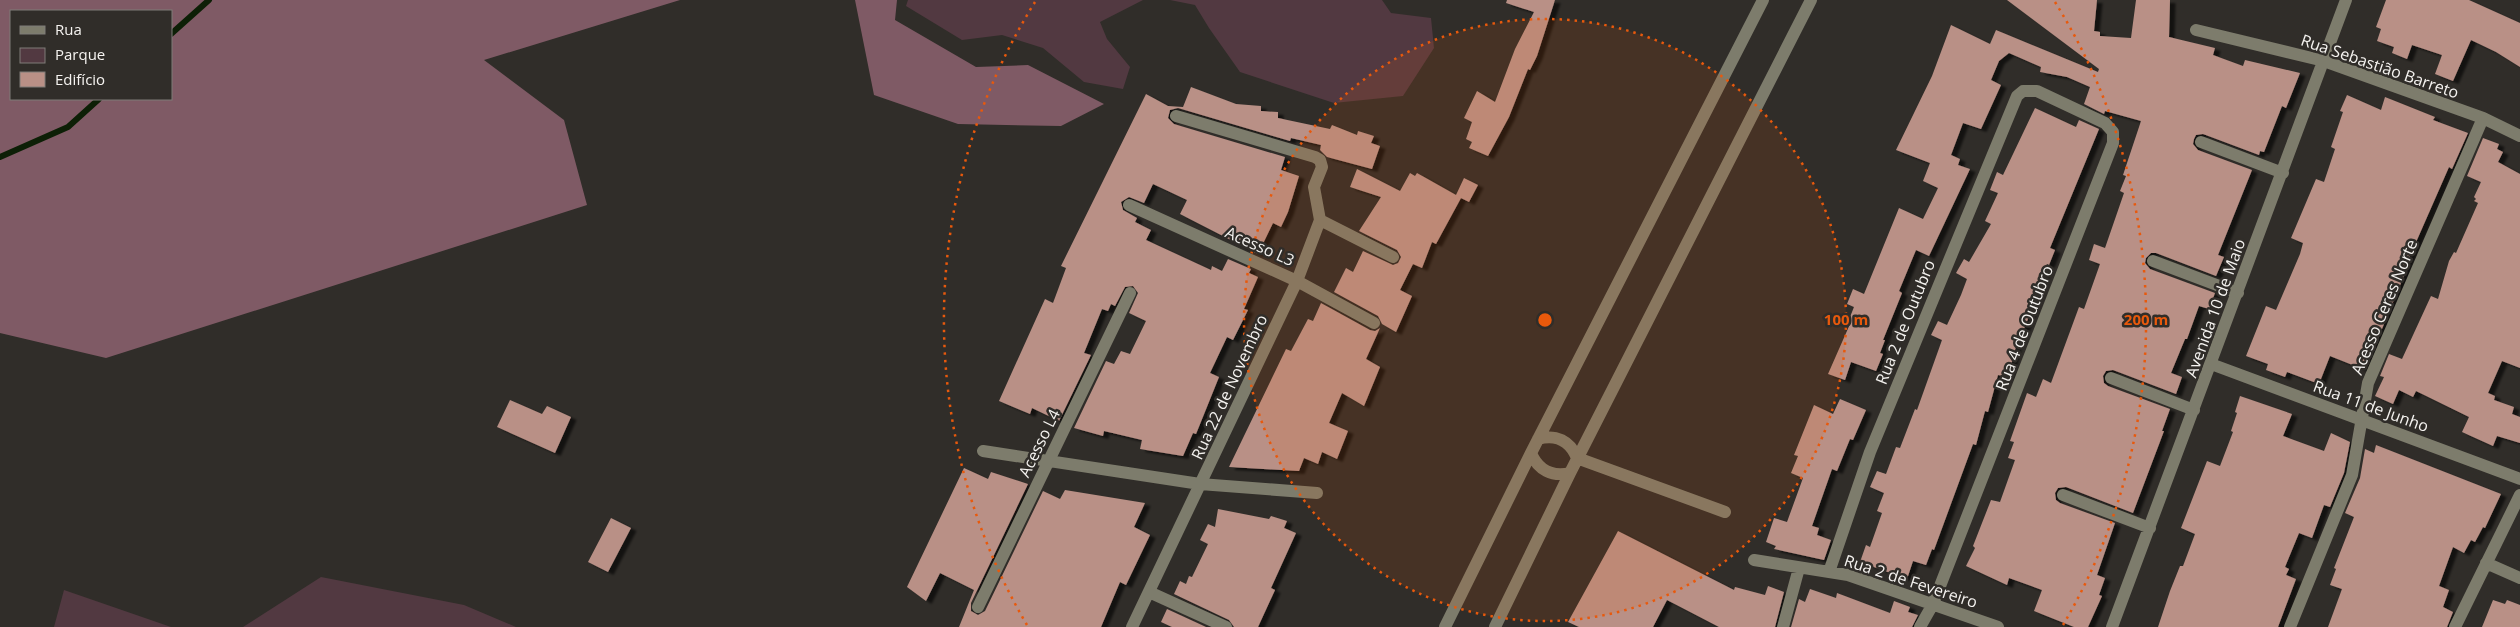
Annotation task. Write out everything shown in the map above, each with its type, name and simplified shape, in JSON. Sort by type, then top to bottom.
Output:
[{"type":"street","points":[[1445,627],[1538,439],[1763,0]]},
{"type":"street","points":[[1495,627],[1577,458],[1811,0]]},
{"type":"street","name":"Avenida 10 de Maio","points":[[2112,627],[2346,0]]},
{"type":"street","name":"Rua Sebastião Barreto","points":[[2196,30],[2324,61],[2483,118],[2520,136]]},
{"type":"street","name":"Rua 2 de Outubro","points":[[1829,572],[1870,452],[2012,105],[2017,96],[2024,91]]},
{"type":"street","name":"Rua 4 de Outubro","points":[[1920,627],[1933,604],[2114,136],[2111,128],[2105,124],[2037,91],[2024,91]]},
{"type":"street","points":[[1176,116],[1320,160],[1322,166],[1314,187],[1320,220],[1393,257]]},
{"type":"street","name":"Acesso Ceres Norte","points":[[2290,627],[2352,475],[2368,383],[2483,118]]},
{"type":"street","points":[[2201,142],[2282,173]]},
{"type":"street","name":"Acesso L3","points":[[1129,205],[1297,281],[1374,323]]},
{"type":"street","name":"Rua 22 de Novembro","points":[[1132,627],[1297,281],[1320,220]]},
{"type":"street","points":[[2153,261],[2238,293]]},
{"type":"street","name":"Acesso L4","points":[[978,607],[1130,293]]},
{"type":"street","name":"Rua 11 de Junho","points":[[2211,364],[2520,479]]},
{"type":"street","points":[[2111,378],[2194,410]]},
{"type":"street","points":[[1538,439],[1546,437],[1562,440],[1574,451],[1577,458],[1725,512]]},
{"type":"street","points":[[983,451],[1200,484],[1317,493]]},
{"type":"street","points":[[1531,453],[1534,460],[1546,472],[1562,475],[1570,473]]},
{"type":"street","points":[[2063,495],[2150,528]]},
{"type":"street","points":[[2455,627],[2520,495]]},
{"type":"street","name":"Rua 2 de Fevereiro","points":[[1754,560],[1848,575],[1998,627]]},
{"type":"street","points":[[2486,563],[2520,578]]},
{"type":"street","points":[[1783,627],[1799,568]]},
{"type":"street","points":[[1149,592],[1226,627]]},
{"type":"green space","points":[[908,0],[1143,0],[1100,22],[1107,39],[1130,67],[1123,89],[1084,82],[1043,48],[1002,35],[962,40],[906,6]]},
{"type":"green space","points":[[1170,0],[1382,0],[1391,13],[1431,18],[1434,48],[1403,96],[1334,103],[1240,72],[1195,5]]},
{"type":"green space","points":[[321,577],[464,605],[516,627],[243,627]]},
{"type":"green space","points":[[64,590],[171,627],[54,627]]},
{"type":"shaded area","points":[[0,0],[680,0],[484,60],[564,120],[587,205],[106,358],[0,333]]},
{"type":"shaded area","points":[[855,0],[897,0],[895,20],[976,67],[1028,65],[1104,104],[1061,126],[958,124],[874,95]]},
{"type":"building","points":[[1507,0],[1555,0],[1537,56],[1530,70],[1528,69],[1509,117],[1488,156],[1469,148],[1472,142],[1466,139],[1472,122],[1464,118],[1477,91],[1495,102],[1515,49],[1534,12],[1506,3]]},
{"type":"building","points":[[2007,0],[2097,0],[2094,31],[2100,32],[2100,36],[2131,38],[2136,0],[2170,0],[2169,37],[2215,48],[2213,55],[2243,66],[2245,60],[2300,73],[2286,108],[2282,106],[2264,152],[2260,151],[2259,155],[2203,134],[2196,135],[2194,139],[2193,144],[2198,150],[2252,170],[2218,255],[2224,257],[2216,276],[2156,253],[2151,253],[2146,258],[2145,263],[2150,269],[2215,293],[2209,309],[2199,306],[2187,339],[2185,339],[2171,373],[2182,377],[2176,394],[2113,370],[2106,371],[2103,376],[2104,383],[2108,386],[2170,409],[2162,431],[2164,431],[2133,513],[2066,487],[2058,488],[2055,493],[2056,500],[2060,503],[2115,523],[2097,575],[2105,578],[2099,595],[2102,596],[2088,627],[2074,627],[2034,611],[2042,590],[2009,578],[2007,585],[1966,566],[1975,548],[1973,546],[1991,500],[2000,502],[2015,460],[2008,458],[2014,442],[2010,441],[2027,393],[2036,397],[2043,379],[2051,383],[2079,307],[2084,309],[2100,264],[2089,260],[2094,244],[2105,248],[2124,193],[2120,191],[2126,176],[2123,175],[2141,121],[2105,111],[2104,114],[2084,104],[2090,87],[2067,77],[2040,72],[2041,67],[2009,53],[1999,61],[1991,80],[2001,85],[1981,129],[1963,123],[1951,155],[1960,159],[1958,165],[1970,169],[1929,256],[1916,250],[1899,291],[1902,293],[1883,340],[1885,340],[1880,353],[1883,354],[1876,371],[1851,362],[1845,380],[1828,374],[1850,324],[1848,322],[1854,307],[1847,304],[1853,289],[1864,294],[1899,208],[1923,219],[1938,188],[1923,181],[1930,163],[1896,150],[1932,76],[1951,25],[1990,44],[1996,30],[2098,72],[2099,69]]},
{"type":"building","points":[[2386,0],[2469,0],[2520,23],[2520,67],[2496,52],[2471,40],[2453,81],[2435,74],[2442,55],[2412,45],[2407,59],[2392,53],[2394,47],[2377,41],[2381,29],[2376,27]]},
{"type":"building","points":[[1191,87],[1236,104],[1261,106],[1261,111],[1278,112],[1278,118],[1330,129],[1332,125],[1357,135],[1358,131],[1374,136],[1371,143],[1380,146],[1372,169],[1327,157],[1320,150],[1321,145],[1291,138],[1290,141],[1178,108],[1170,110],[1168,118],[1174,124],[1285,157],[1281,170],[1299,176],[1288,212],[1281,227],[1273,223],[1258,254],[1180,214],[1187,200],[1153,184],[1144,203],[1129,197],[1121,202],[1123,210],[1137,218],[1135,222],[1151,230],[1146,240],[1211,270],[1212,266],[1222,271],[1228,259],[1251,269],[1249,273],[1258,277],[1244,309],[1248,310],[1233,340],[1227,337],[1210,373],[1219,377],[1196,434],[1193,433],[1183,456],[1140,449],[1142,440],[1104,431],[1103,436],[1074,428],[1106,361],[1114,364],[1121,351],[1130,354],[1146,321],[1129,313],[1138,293],[1133,286],[1125,287],[1115,306],[1111,304],[1108,311],[1102,309],[1084,353],[1091,355],[1059,421],[1032,408],[1030,414],[999,401],[1045,299],[1053,303],[1066,268],[1061,266],[1146,94],[1168,106],[1183,107]]},
{"type":"building","points":[[2347,95],[2381,110],[2385,97],[2435,117],[2433,120],[2468,133],[2452,169],[2449,167],[2406,265],[2408,266],[2365,370],[2330,356],[2319,384],[2287,372],[2285,377],[2266,370],[2268,364],[2246,356],[2266,306],[2276,310],[2300,254],[2303,243],[2291,238],[2316,179],[2324,182],[2335,149],[2331,147],[2343,112],[2340,111]]},
{"type":"building","points":[[2035,108],[2076,127],[2079,120],[2099,129],[2050,248],[2055,250],[2049,265],[2047,264],[2037,297],[2021,336],[2019,335],[2008,377],[1998,375],[1988,412],[1985,411],[1976,445],[1973,444],[1934,550],[1932,549],[1926,565],[1913,561],[1907,579],[1860,562],[1866,545],[1870,547],[1882,513],[1877,511],[1884,493],[1870,487],[1877,471],[1886,474],[1896,447],[1900,448],[1915,409],[1917,410],[1942,340],[1931,335],[1938,321],[1947,325],[1961,295],[1967,279],[1956,273],[1964,259],[1969,262],[1991,224],[1985,221],[1998,193],[1990,190],[1997,172],[2003,175]]},
{"type":"building","points":[[2483,138],[2499,144],[2497,149],[2503,152],[2498,162],[2520,174],[2520,368],[2502,361],[2488,393],[2495,396],[2494,400],[2514,407],[2512,414],[2520,417],[2520,443],[2497,436],[2493,446],[2462,432],[2469,417],[2416,391],[2413,397],[2399,390],[2393,404],[2375,396],[2384,377],[2380,376],[2389,354],[2402,359],[2431,296],[2438,299],[2449,261],[2454,252],[2456,253],[2478,203],[2474,201],[2476,199],[2474,197],[2481,182],[2467,176]]},
{"type":"building","points":[[1357,169],[1400,191],[1410,173],[1415,176],[1417,173],[1456,195],[1464,178],[1478,185],[1469,202],[1461,198],[1436,244],[1432,242],[1422,268],[1413,264],[1400,290],[1412,296],[1396,332],[1382,324],[1378,316],[1334,292],[1346,268],[1353,272],[1363,251],[1393,265],[1398,263],[1401,257],[1397,250],[1359,231],[1381,197],[1350,187]]},
{"type":"building","points":[[1321,303],[1370,330],[1375,331],[1380,328],[1366,359],[1380,367],[1364,406],[1342,393],[1329,423],[1348,431],[1337,459],[1322,452],[1318,464],[1304,458],[1299,471],[1229,467],[1286,349],[1291,351],[1308,319],[1313,321]]},
{"type":"building","points":[[2240,396],[2292,414],[2283,436],[2324,451],[2331,433],[2350,442],[2344,473],[2330,507],[2324,505],[2312,538],[2299,533],[2285,567],[2289,569],[2286,575],[2296,579],[2278,627],[2158,627],[2170,591],[2180,566],[2183,566],[2195,534],[2181,528],[2207,461],[2220,466],[2233,432],[2231,431]]},
{"type":"building","points":[[1840,399],[1866,410],[1853,440],[1850,439],[1837,471],[1832,469],[1812,526],[1819,528],[1817,535],[1831,540],[1824,560],[1774,549],[1776,546],[1766,542],[1774,518],[1787,522],[1803,478],[1791,473],[1798,456],[1794,455],[1814,405],[1833,414]]},
{"type":"building","points":[[510,400],[542,414],[547,406],[571,417],[555,453],[497,427]]},
{"type":"building","points":[[2376,445],[2501,494],[2485,528],[2483,527],[2475,542],[2471,540],[2464,553],[2453,547],[2439,586],[2449,590],[2443,607],[2453,612],[2447,627],[2328,627],[2342,589],[2330,585],[2336,569],[2334,568],[2354,517],[2345,513],[2360,478],[2365,449],[2374,453]]},
{"type":"building","points":[[964,468],[988,479],[991,472],[1028,484],[971,603],[971,611],[978,615],[985,611],[1043,491],[1060,499],[1065,490],[1145,503],[1134,527],[1150,535],[1126,585],[1120,582],[1101,627],[959,627],[974,590],[940,573],[926,601],[907,587]]},
{"type":"building","points":[[1218,509],[1269,519],[1271,516],[1287,521],[1284,528],[1296,533],[1271,588],[1275,590],[1258,627],[1234,627],[1229,620],[1174,594],[1180,581],[1186,584],[1189,576],[1192,577],[1208,544],[1200,540],[1208,524],[1215,527]]},
{"type":"building","points":[[611,518],[631,528],[608,572],[588,562]]},
{"type":"building","points":[[1618,531],[1734,590],[1735,587],[1765,595],[1768,586],[1784,592],[1775,627],[1719,627],[1667,600],[1653,627],[1579,627],[1568,622]]},
{"type":"building","points":[[1810,589],[1836,598],[1837,593],[1890,613],[1894,601],[1910,607],[1908,612],[1918,615],[1912,627],[1791,627],[1799,599],[1805,602]]},
{"type":"building","points":[[2493,600],[2505,604],[2507,600],[2520,605],[2520,627],[2482,627]]},
{"type":"building","points":[[1167,609],[1206,627],[1172,627],[1161,622]]},
{"type":"waterway","points":[[172,33],[209,0]]},
{"type":"waterway","points":[[0,157],[68,127],[98,100]]}]
